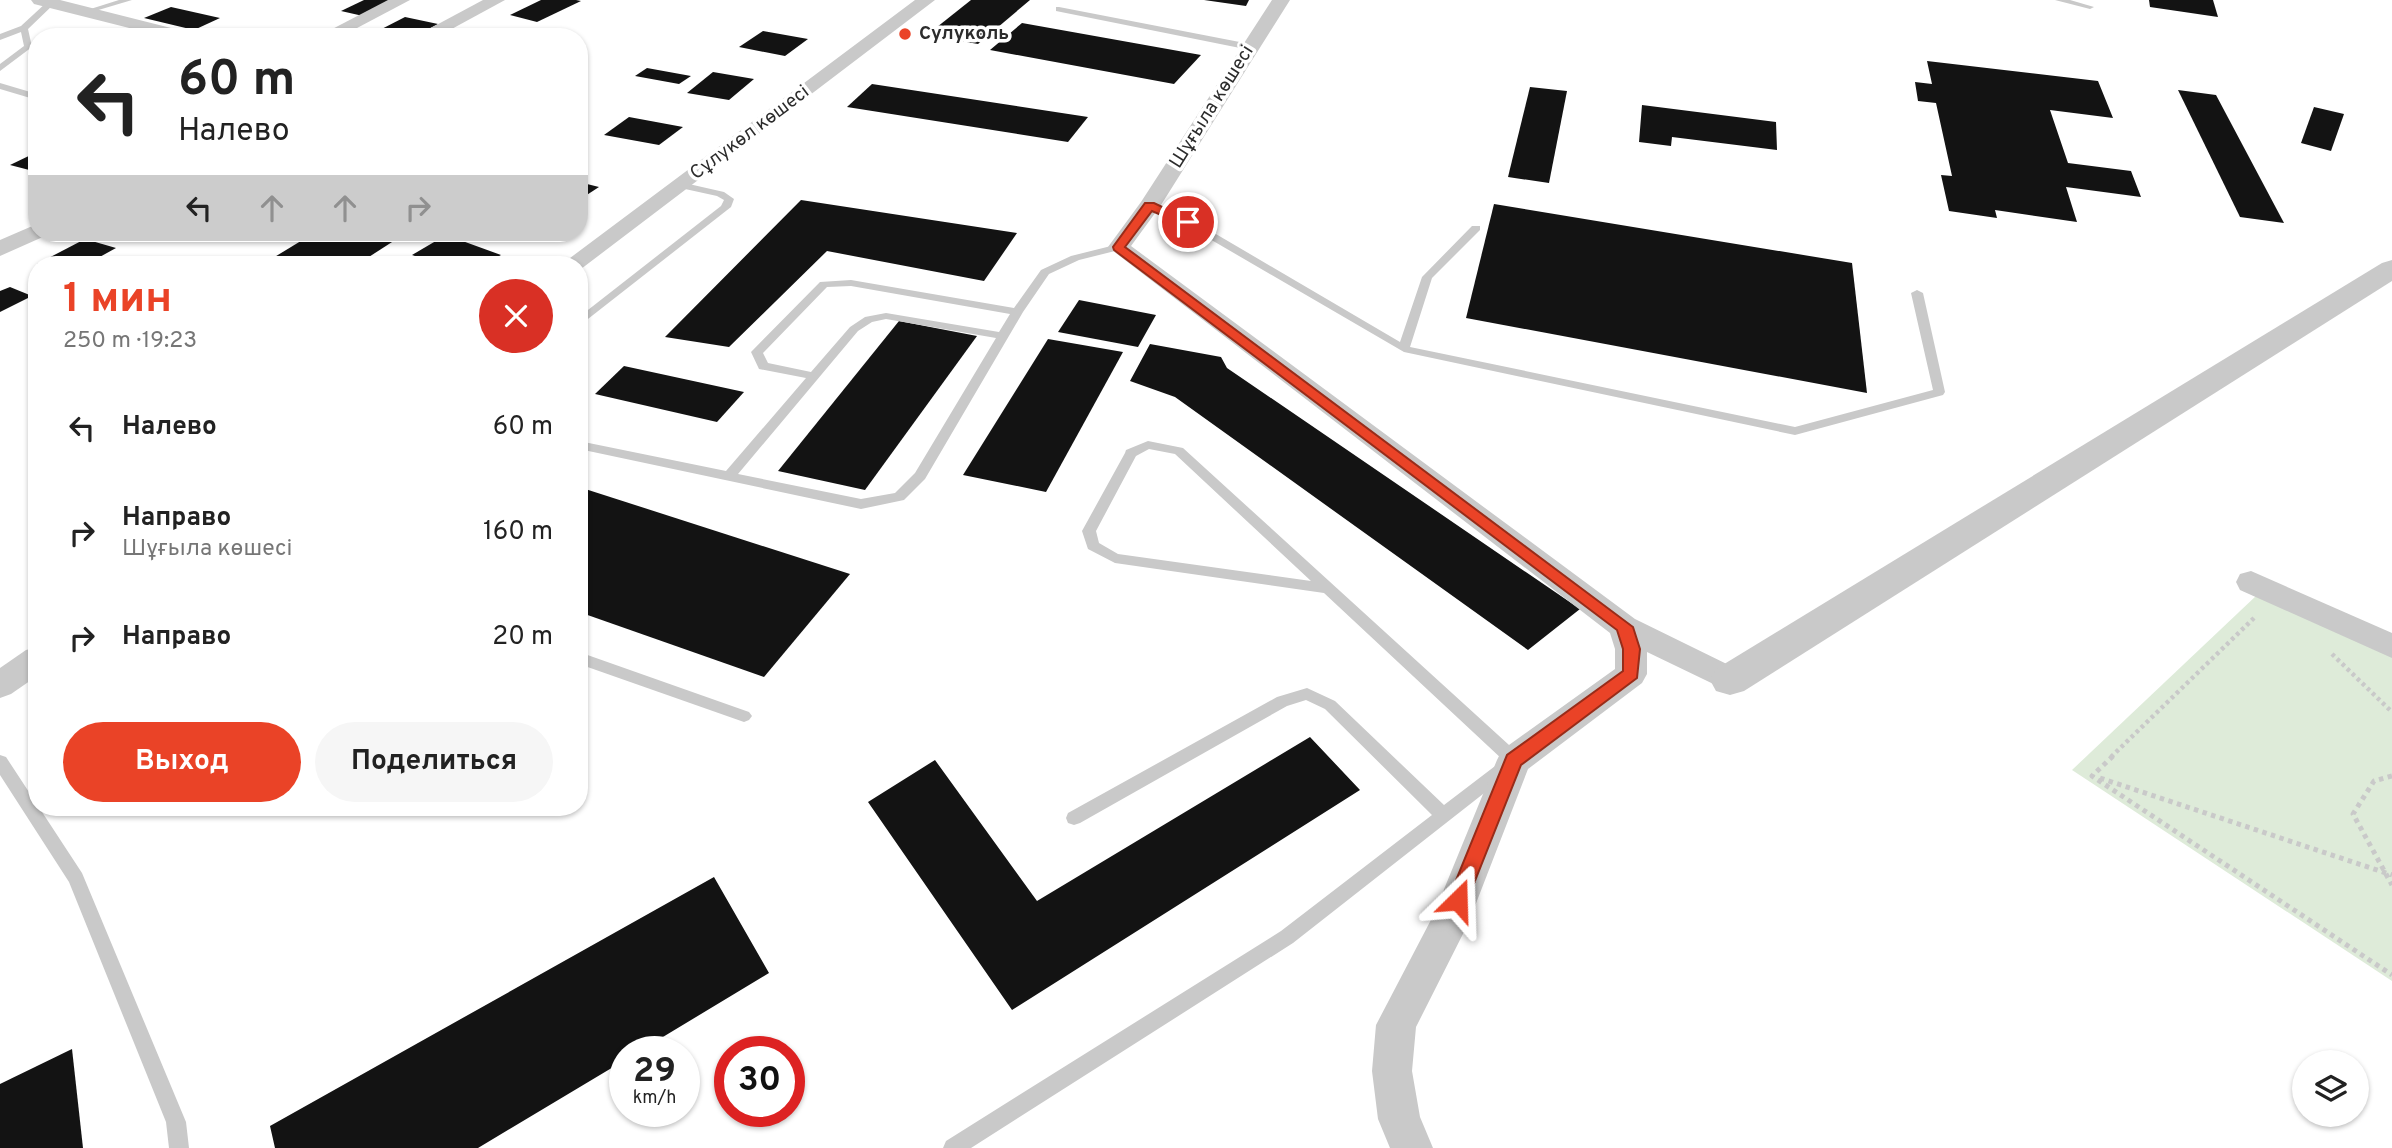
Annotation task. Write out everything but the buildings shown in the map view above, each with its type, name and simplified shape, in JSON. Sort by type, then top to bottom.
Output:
[{"type":"street","points":[[344,28],[401,0]]},
{"type":"street","points":[[441,28],[496,0]]},
{"type":"street","name":"Сұлукөл көшесі","points":[[584,256],[926,0]]},
{"type":"street","name":"Шұғыла көшесі","points":[[1119,247],[1150,205],[1281,0]]},
{"type":"street","points":[[45,2],[151,28]]},
{"type":"street","points":[[0,249],[28,235]]},
{"type":"street","points":[[1119,247],[1624,627],[1730,680],[2392,269]]},
{"type":"street","points":[[2251,582],[2392,646]]},
{"type":"street","points":[[1412,1148],[1399,1119],[1392,1071],[1396,1025],[1449,924],[1514,760],[1631,674],[1631,649],[1624,627]]},
{"type":"street","points":[[0,685],[28,665]]},
{"type":"lane","points":[[85,12],[128,0]]},
{"type":"lane","points":[[2059,0],[2090,7],[2087,0]]},
{"type":"lane","points":[[0,37],[24,28],[45,2]]},
{"type":"lane","points":[[1059,9],[1250,47]]},
{"type":"lane","points":[[0,68],[28,47],[24,28]]},
{"type":"lane","points":[[0,86],[28,94]]},
{"type":"lane","points":[[588,316],[726,207],[729,199],[720,194],[680,185]]},
{"type":"lane","points":[[1150,205],[1188,222],[1404,349],[1795,431],[1939,392],[1917,293]]},
{"type":"lane","points":[[1404,349],[1427,276],[1476,228]]},
{"type":"lane","points":[[588,447],[861,504],[899,497],[920,476],[1017,312],[1045,272],[1075,258],[1119,247]]},
{"type":"lane","points":[[814,376],[764,366],[757,352],[824,284],[851,283],[1017,312]]},
{"type":"lane","points":[[729,476],[854,329],[869,319],[886,316],[1003,336]]},
{"type":"lane","points":[[953,1148],[1287,937],[1514,760],[1179,451],[1148,445],[1131,453],[1089,531],[1093,546],[1115,558],[1327,588]]},
{"type":"lane","points":[[588,661],[744,716]]},
{"type":"lane","points":[[1074,818],[1282,701],[1307,694],[1329,705],[1443,815]]},
{"type":"lane","points":[[0,762],[28,805]]},
{"type":"lane","points":[[35,816],[76,878],[176,1122],[179,1148]]},
{"type":"path","points":[[2092,776],[2257,614]]},
{"type":"path","points":[[2323,645],[2392,712]]},
{"type":"path","points":[[2092,776],[2392,875]]},
{"type":"path","points":[[2092,776],[2392,975]]},
{"type":"path","points":[[2392,776],[2374,780],[2353,814],[2392,885]]},
{"type":"green space","points":[[2257,595],[2392,653],[2392,981],[2072,770]]},
{"type":"place","name":"Сулуколь","points":[[905,34]]},
{"type":"route","points":[[1188,222],[1150,205],[1119,247],[1624,627],[1631,649],[1631,674],[1514,760],[1458,900]]}]
